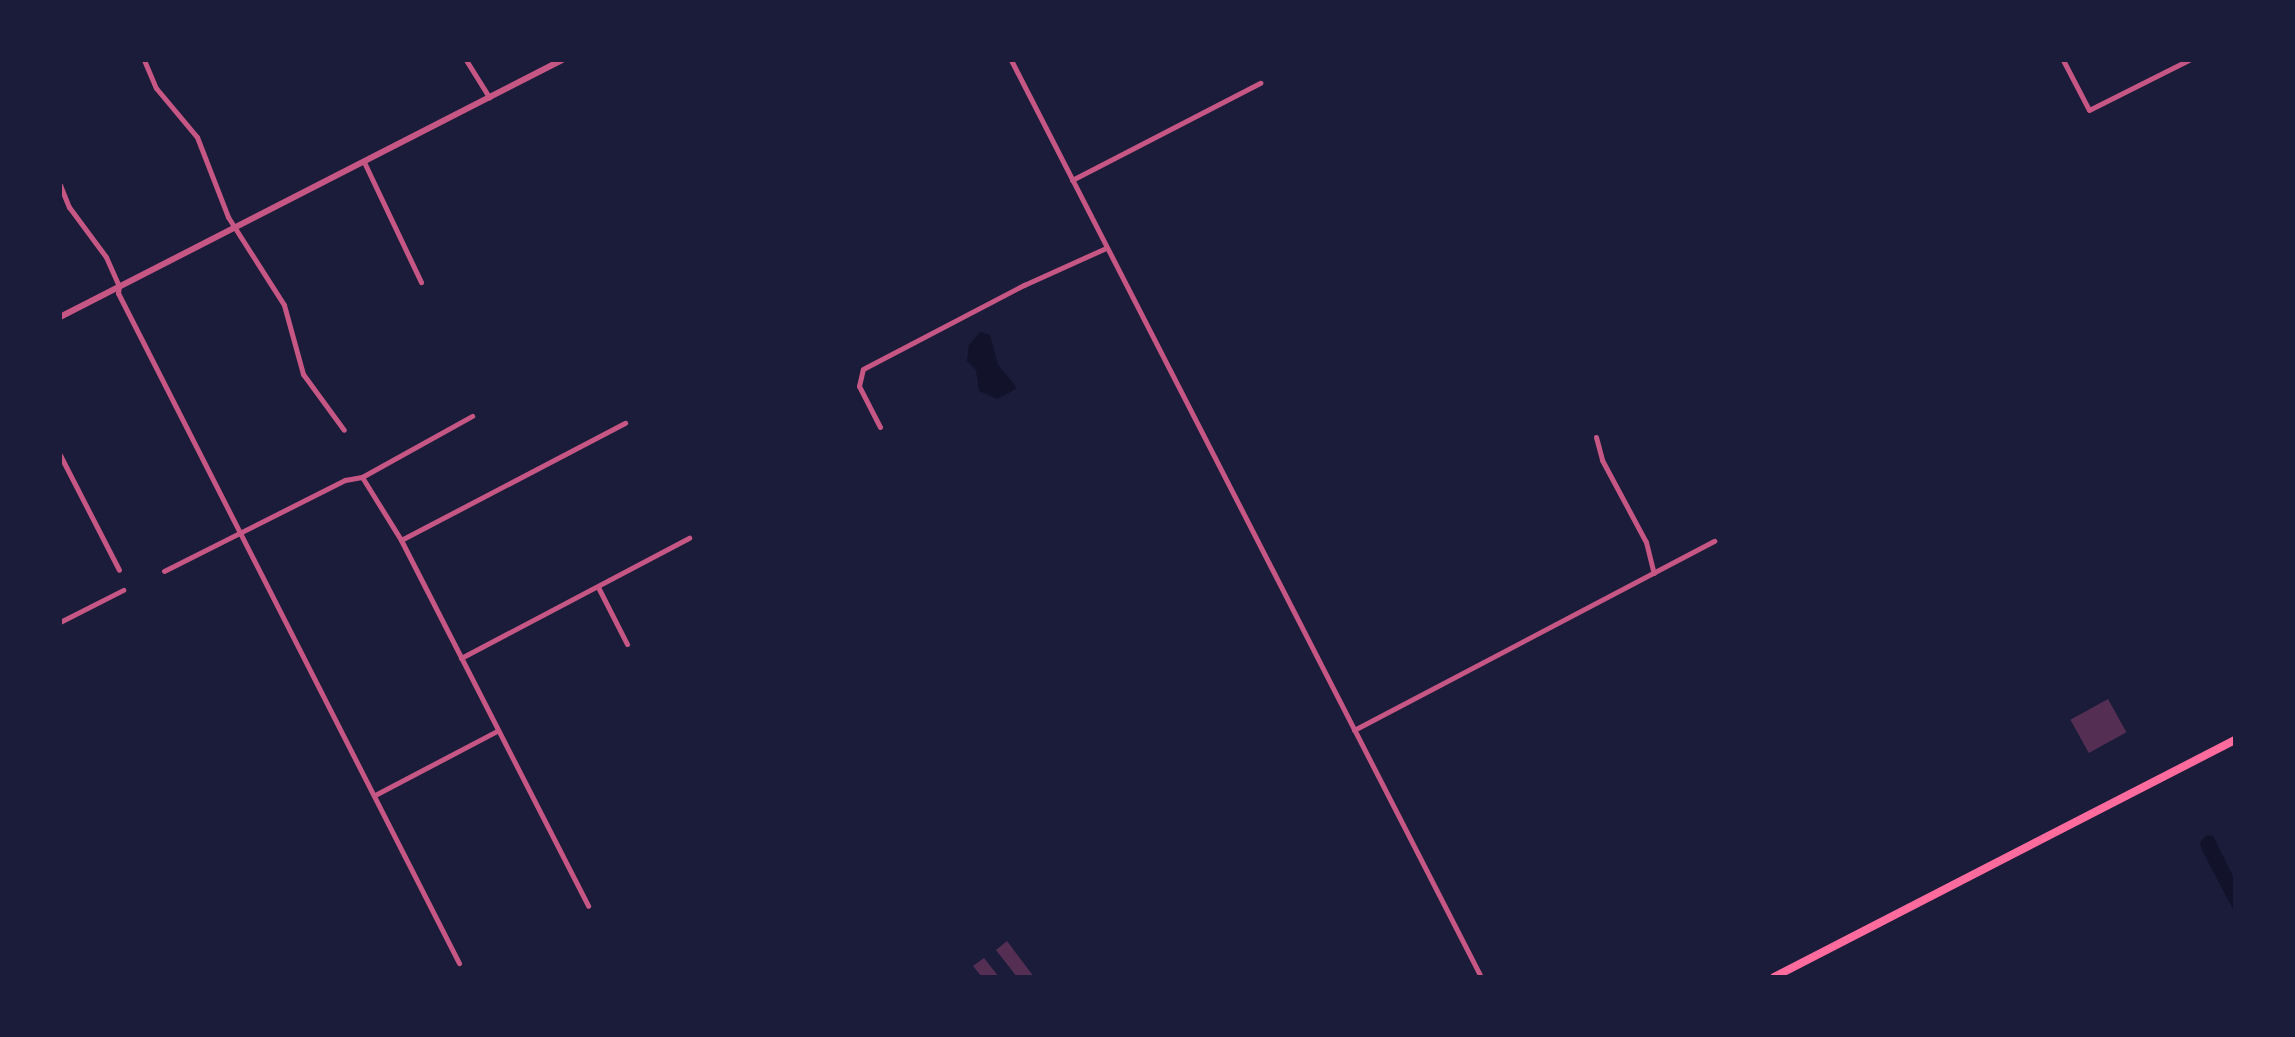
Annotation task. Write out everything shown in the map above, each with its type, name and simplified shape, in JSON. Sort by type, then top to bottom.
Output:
[{"type":"main road","points":[[1774,977],[2235,740]]},
{"type":"street","points":[[144,60],[156,88],[197,137],[236,228],[284,305],[303,374],[344,430]]},
{"type":"street","points":[[466,60],[490,97]]},
{"type":"street","points":[[60,317],[562,60]]},
{"type":"street","points":[[1011,60],[1481,977]]},
{"type":"street","points":[[2063,60],[2089,110],[2189,60]]},
{"type":"street","points":[[1072,180],[1260,83]]},
{"type":"street","points":[[364,162],[421,282]]},
{"type":"street","points":[[60,185],[68,207],[106,258],[119,286],[118,294],[460,963]]},
{"type":"street","points":[[880,428],[859,386],[863,369],[1024,284],[1106,248]]},
{"type":"street","points":[[164,571],[353,477],[362,478],[374,467],[472,416]]},
{"type":"street","points":[[401,540],[625,423]]},
{"type":"street","points":[[1596,437],[1602,460],[1646,542],[1654,573]]},
{"type":"street","points":[[60,454],[118,570]]},
{"type":"street","points":[[362,478],[401,540],[588,906]]},
{"type":"street","points":[[461,658],[689,538]]},
{"type":"street","points":[[1354,730],[1714,541]]},
{"type":"street","points":[[598,588],[627,644]]},
{"type":"street","points":[[60,622],[123,590]]},
{"type":"street","points":[[375,795],[498,731]]},
{"type":"shaded area","points":[[980,332],[990,335],[998,365],[1015,385],[1016,389],[997,399],[979,391],[976,370],[967,361],[969,345]]},
{"type":"shaded area","points":[[2207,835],[2213,836],[2235,880],[2235,913],[2202,850],[2200,842]]},
{"type":"building","points":[[2108,699],[2126,732],[2089,753],[2070,720]]},
{"type":"building","points":[[1007,941],[1034,977],[1017,977],[996,950]]},
{"type":"building","points":[[984,958],[999,977],[982,977],[973,966]]}]
